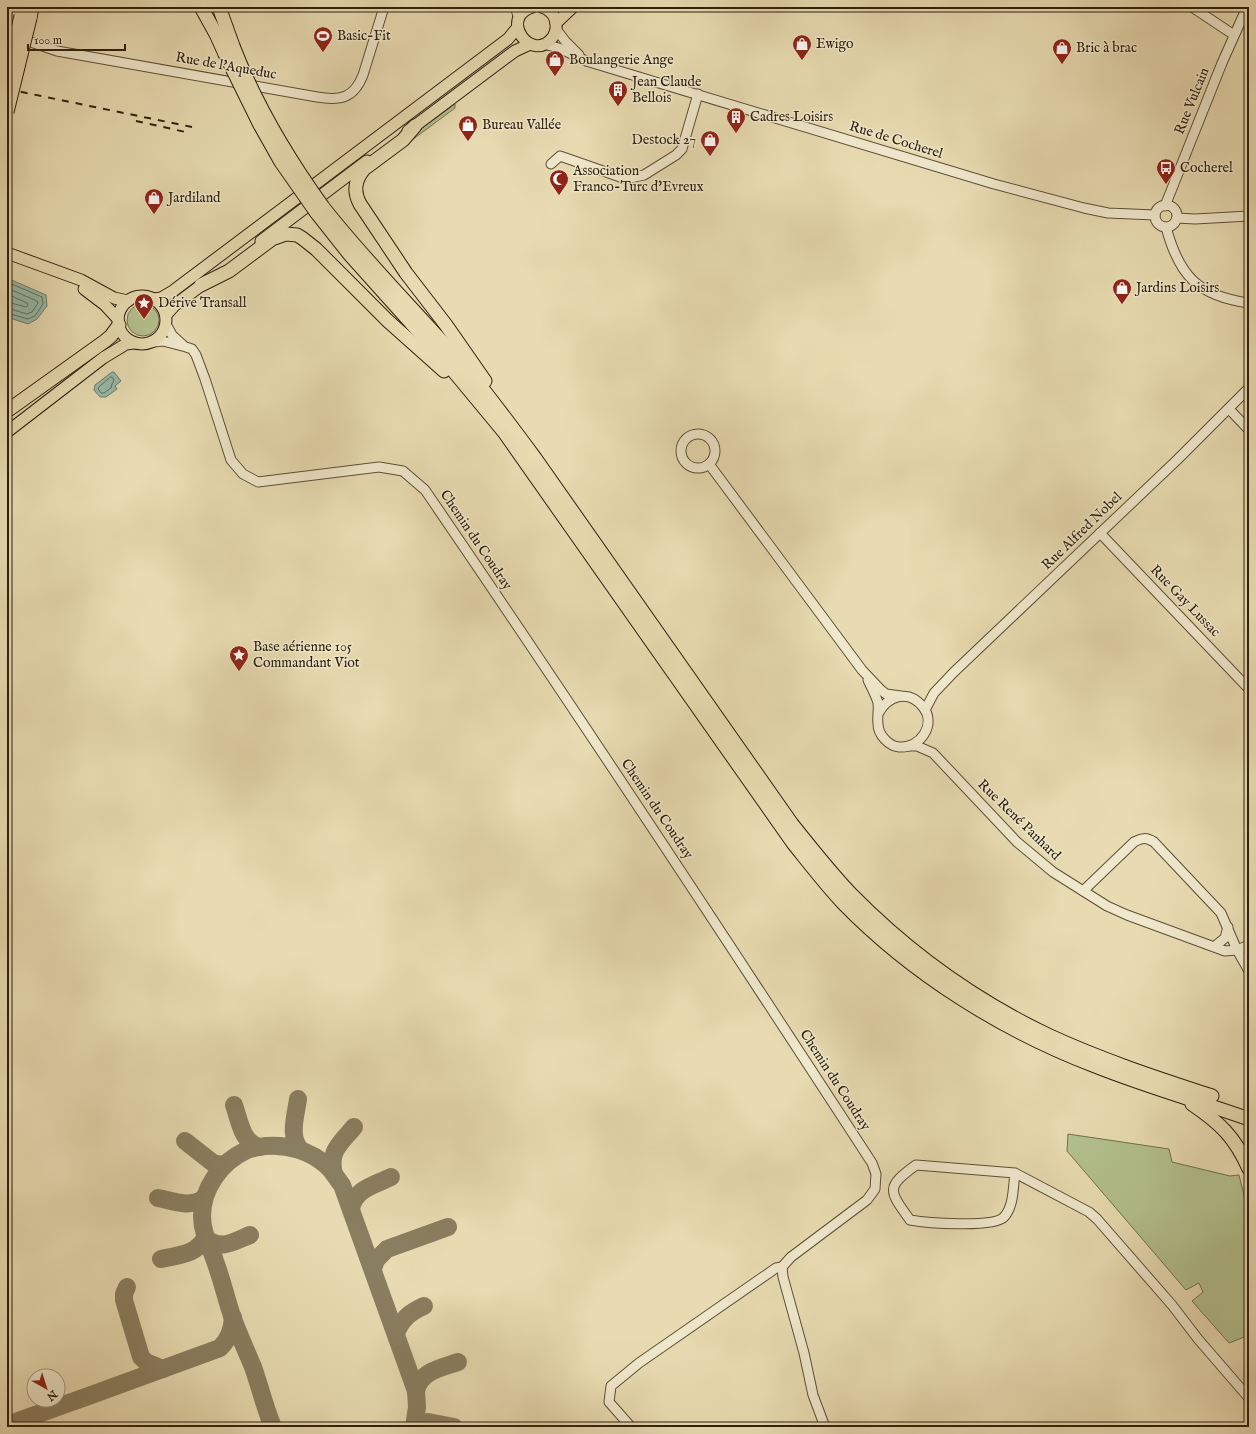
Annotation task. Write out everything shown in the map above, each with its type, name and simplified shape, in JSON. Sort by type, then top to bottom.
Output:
[{"type":"highway","points":[[201,7],[216,34],[229,50],[245,75],[319,209],[350,255],[451,368],[504,432],[793,843],[816,873],[843,903],[894,949],[959,997],[989,1016],[1050,1048],[1095,1066],[1249,1119]]},
{"type":"highway","points":[[219,7],[229,50]]},
{"type":"highway","points":[[7,76],[27,12]]},
{"type":"highway","points":[[7,112],[27,12]]},
{"type":"highway","points":[[415,126],[403,140],[364,169],[356,183],[356,194],[373,224],[406,273],[446,325],[488,384],[495,405]]},
{"type":"highway","points":[[319,209],[451,352],[495,405],[535,458],[792,824],[824,864],[873,915],[934,966],[966,989],[1022,1022],[1084,1051],[1249,1109]]},
{"type":"highway","points":[[201,285],[229,271],[272,239],[291,234],[302,238],[316,249],[388,321],[435,363],[504,432]]},
{"type":"highway","points":[[7,410],[105,341],[111,336],[118,322]]},
{"type":"highway","points":[[1179,1095],[1212,1117],[1234,1140],[1242,1152],[1249,1169]]},
{"type":"main road","points":[[118,322],[120,312],[128,300],[142,296],[154,299],[161,298],[173,291],[508,39],[524,11],[532,7]]},
{"type":"main road","points":[[518,23],[522,38],[530,44],[543,44],[552,38],[556,26],[573,7]]},
{"type":"main road","points":[[546,8],[554,17],[556,26]]},
{"type":"main road","points":[[7,432],[103,358],[126,344],[144,344],[154,342],[164,332],[166,320],[175,305],[515,51],[530,44]]},
{"type":"main road","points":[[7,253],[81,280],[114,298],[128,300]]},
{"type":"main road","points":[[7,258],[85,289],[105,305],[118,322],[124,336],[134,343]]},
{"type":"main road","points":[[154,299],[162,306],[166,320]]},
{"type":"street","name":"Rue de l'Aqueduc","points":[[7,31],[16,37],[39,46],[63,52],[317,97],[339,98],[349,95],[359,85],[384,7]]},
{"type":"street","points":[[515,7],[518,23]]},
{"type":"street","points":[[1192,7],[1234,35]]},
{"type":"street","name":"Rue Vulcain","points":[[1165,206],[1246,7]]},
{"type":"street","name":"Rue de Cocherel","points":[[556,26],[571,48],[586,61]]},
{"type":"street","name":"Rue de Cocherel","points":[[543,44],[559,48],[586,61],[994,184],[1108,213],[1155,216]]},
{"type":"street","points":[[550,164],[560,156],[626,179],[644,175],[676,155],[682,149],[698,94]]},
{"type":"street","points":[[1165,206],[1174,209],[1177,218],[1174,224],[1166,227],[1159,225],[1155,219],[1157,210],[1165,206]]},
{"type":"street","points":[[1177,218],[1195,219],[1249,216]]},
{"type":"street","points":[[1166,227],[1174,252],[1182,269],[1193,281],[1214,294],[1249,303]]},
{"type":"street","name":"Chemin du Coudray","points":[[166,320],[172,335],[186,347],[192,349],[196,355],[205,378],[231,460],[243,474],[258,482],[379,467],[403,471],[425,490],[706,908],[872,1162],[876,1174],[875,1189],[867,1200],[791,1257],[782,1267],[776,1268],[639,1363],[611,1386],[609,1402],[631,1427]]},
{"type":"street","points":[[154,342],[163,342],[186,347]]},
{"type":"street","name":"Rue Alfred Nobel","points":[[925,710],[934,693],[954,672],[1229,409],[1249,388]]},
{"type":"street","points":[[1229,409],[1249,430]]},
{"type":"street","points":[[709,464],[862,670],[886,694],[904,696],[919,703],[925,710],[928,720],[927,729],[919,741],[908,746],[899,747],[892,745],[880,734],[877,726],[878,702],[862,670]]},
{"type":"street","name":"Rue Gay Lussac","points":[[1100,532],[1249,689]]},
{"type":"street","name":"Rue Alfred Nobel","points":[[904,696],[926,694],[954,672]]},
{"type":"street","points":[[878,714],[888,701],[904,696]]},
{"type":"street","name":"Rue René Panhard","points":[[927,729],[933,753]]},
{"type":"street","name":"Rue René Panhard","points":[[908,746],[917,746],[933,753],[1017,842],[1053,872],[1107,906],[1127,915],[1215,946],[1225,951],[1237,950]]},
{"type":"street","points":[[1083,891],[1134,842],[1140,838],[1148,838],[1154,842],[1221,913],[1237,950],[1249,971]]},
{"type":"street","points":[[1215,946],[1225,938],[1228,932],[1228,927]]},
{"type":"street","points":[[1237,950],[1249,945]]},
{"type":"street","points":[[1015,1173],[1011,1207],[1003,1218],[989,1223],[925,1223],[910,1220],[894,1197],[893,1189],[897,1180],[916,1165],[1015,1173],[1089,1212],[1097,1219],[1172,1305],[1198,1339],[1249,1398]]},
{"type":"street","points":[[782,1267],[813,1395],[825,1427]]},
{"type":"green space","points":[[455,104],[455,108],[404,146],[398,146]]},
{"type":"green space","points":[[140,304],[146,304],[156,311],[159,320],[158,326],[152,333],[146,336],[140,336],[130,329],[127,323],[127,317],[134,307]]},
{"type":"green space","points":[[1068,1134],[1169,1149],[1172,1162],[1230,1176],[1239,1175],[1249,1215],[1249,1339],[1247,1336],[1229,1343],[1192,1301],[1203,1292],[1199,1283],[1186,1290],[1067,1151]]},
{"type":"water","points":[[7,278],[46,295],[47,306],[37,319],[28,324],[7,317]]},
{"type":"water","points":[[114,372],[121,381],[115,386],[117,389],[106,397],[100,397],[94,390],[95,385]]},
{"type":"taxiway","points":[[298,1099],[294,1133],[297,1145],[301,1150]]},
{"type":"taxiway","points":[[234,1105],[245,1136],[253,1145],[259,1147]]},
{"type":"taxiway","points":[[334,1174],[334,1153],[340,1143],[354,1127]]},
{"type":"taxiway","points":[[185,1141],[213,1163],[221,1165],[227,1163]]},
{"type":"taxiway","points":[[273,1427],[253,1367],[232,1316],[202,1222],[205,1196],[209,1186],[221,1169],[236,1156],[247,1150],[266,1146],[290,1147],[314,1156],[329,1168],[342,1185],[416,1391],[417,1407],[414,1427]]},
{"type":"taxiway","points":[[351,1209],[353,1202],[361,1192],[366,1188],[391,1177]]},
{"type":"taxiway","points":[[158,1198],[187,1203],[198,1202],[203,1199]]},
{"type":"taxiway","points":[[373,1269],[376,1260],[387,1249],[448,1227]]},
{"type":"taxiway","points":[[161,1259],[192,1251],[197,1248],[205,1238],[211,1242],[222,1245],[250,1235]]},
{"type":"taxiway","points":[[127,1287],[124,1294],[124,1300],[141,1357],[146,1362],[163,1369]]},
{"type":"taxiway","points":[[396,1333],[407,1316],[424,1306]]},
{"type":"taxiway","points":[[7,1425],[220,1348],[230,1334],[233,1317]]},
{"type":"taxiway","points":[[416,1391],[418,1384],[432,1371],[458,1362]]},
{"type":"taxiway","points":[[418,1427],[428,1422],[454,1427]]},
{"type":"railway","points":[[7,89],[192,127]]},
{"type":"railway","points":[[136,121],[190,133]]},
{"type":"place","name":"Basic-Fit","points":[[323,53]]},
{"type":"place","name":"Ewigo","points":[[802,61]]},
{"type":"place","name":"Bric à brac","points":[[1062,65]]},
{"type":"place","name":"Boulangerie Ange","points":[[555,77]]},
{"type":"place","name":"Jean Claude Bellois","points":[[618,107]]},
{"type":"place","name":"Cadres Loisirs","points":[[736,134]]},
{"type":"place","name":"Bureau Vallée","points":[[468,142]]},
{"type":"place","name":"Destock 27","points":[[710,157]]},
{"type":"place","name":"Cocherel","points":[[1166,185]]},
{"type":"place","name":"Association Franco-Turc d'Evreux","points":[[559,196]]},
{"type":"place","name":"Jardiland","points":[[154,215]]},
{"type":"place","name":"Jardins Loisirs","points":[[1122,305]]},
{"type":"place","name":"Dérive Transall","points":[[144,320]]},
{"type":"place","name":"Base aérienne 105 Commandant Viot","points":[[239,672]]}]
